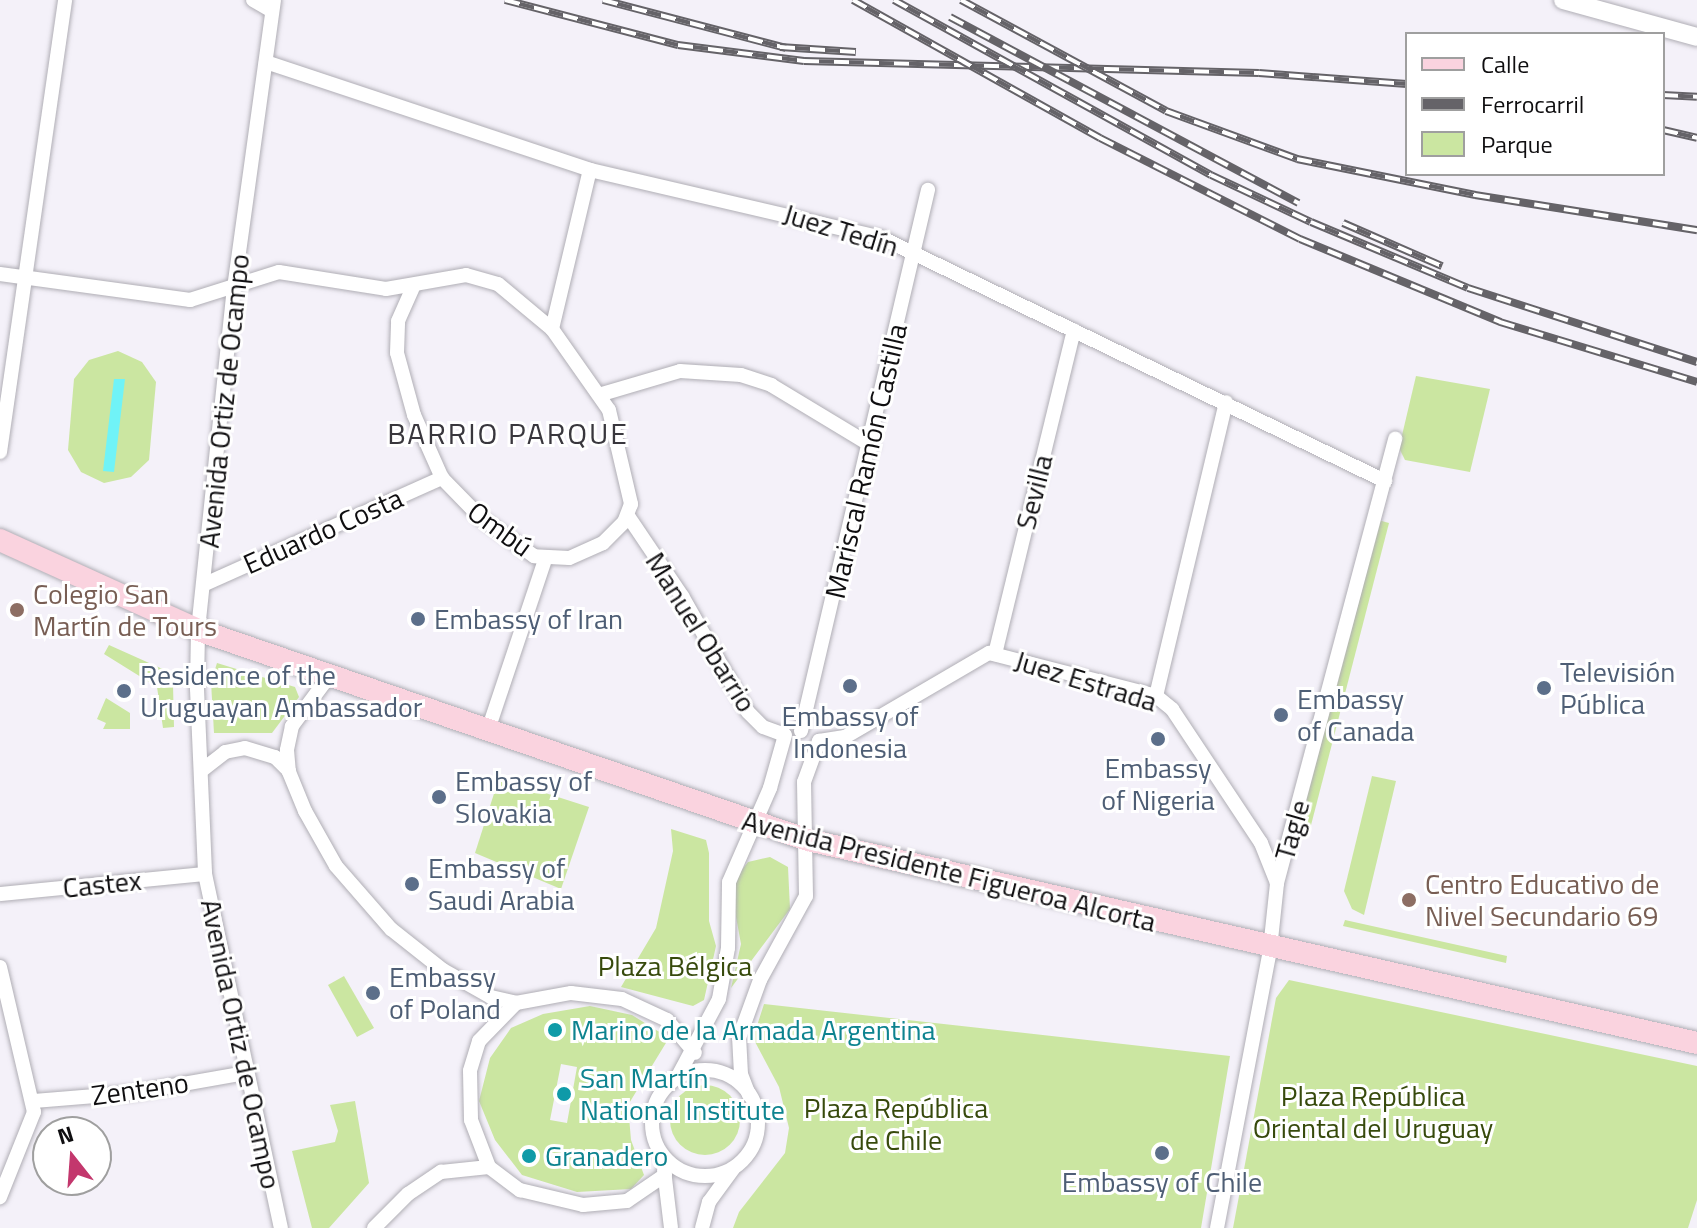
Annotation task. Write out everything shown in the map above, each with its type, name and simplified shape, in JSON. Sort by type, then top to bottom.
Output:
[{"type":"main road","name":"Avenida Presidente Figueroa Alcorta","points":[[0,540],[198,630],[808,840],[1270,949],[1697,1043]]},
{"type":"street","points":[[0,452],[22,279],[65,0]]},
{"type":"street","points":[[253,0],[273,6]]},
{"type":"street","points":[[1563,0],[1697,37]]},
{"type":"street","name":"Avenida Ortiz de Ocampo","points":[[273,6],[234,287],[198,630],[205,874],[281,1228]]},
{"type":"street","name":"Juez Tedín","points":[[266,62],[590,170],[834,223],[914,253],[1385,481]]},
{"type":"street","points":[[552,329],[590,170]]},
{"type":"street","name":"Mariscal Ramón Castilla","points":[[801,731],[872,446],[928,190]]},
{"type":"street","points":[[0,274],[190,300],[286,271],[378,288],[413,287],[449,276],[483,279],[510,290],[552,329],[602,394],[625,463],[628,516]]},
{"type":"street","name":"Ombú","points":[[413,287],[398,321],[397,353],[414,415],[442,478],[490,526],[545,560],[588,552],[628,516]]},
{"type":"street","name":"Sevilla","points":[[995,654],[1074,330]]},
{"type":"street","points":[[602,394],[642,378],[680,371],[741,375],[771,385],[872,446]]},
{"type":"street","points":[[1156,696],[1226,402]]},
{"type":"street","name":"Tagle","points":[[1217,1228],[1270,949],[1277,883],[1395,438]]},
{"type":"street","name":"Eduardo Costa","points":[[205,584],[442,478]]},
{"type":"street","name":"Manuel Obarrio","points":[[628,516],[682,596],[745,708],[763,727],[785,735]]},
{"type":"street","points":[[488,730],[545,560]]},
{"type":"street","name":"Juez Estrada","points":[[819,741],[845,737],[975,658],[995,654],[1156,696],[1172,709],[1261,843],[1277,883]]},
{"type":"street","points":[[289,772],[292,726],[330,675]]},
{"type":"street","points":[[671,1228],[665,1175],[653,1132],[654,1111],[695,1053],[724,978],[729,882],[756,824],[785,735],[801,731],[819,741],[804,782],[808,840],[806,896],[760,980],[739,1038],[741,1074],[758,1116],[757,1134],[709,1202],[702,1228]]},
{"type":"street","points":[[201,771],[216,757],[245,748],[275,757],[289,772],[336,866],[391,929],[475,989],[516,1003],[571,993],[622,999],[667,1020],[695,1053]]},
{"type":"street","name":"Castex","points":[[0,894],[205,874]]},
{"type":"street","points":[[0,967],[34,1101],[30,1131],[0,1197]]},
{"type":"street","points":[[516,1003],[479,1041],[470,1071],[471,1120],[489,1167],[520,1190],[583,1205],[627,1201],[665,1175]]},
{"type":"street","points":[[677,1078],[695,1071],[719,1072],[749,1095]]},
{"type":"street","name":"Zenteno","points":[[34,1101],[132,1093],[246,1073]]},
{"type":"street","points":[[660,1154],[697,1175],[736,1166]]},
{"type":"street","points":[[374,1228],[408,1194],[441,1172],[489,1167]]},
{"type":"green space","points":[[118,351],[142,362],[156,382],[149,460],[131,477],[104,483],[81,472],[68,450],[74,379],[89,360]]},
{"type":"green space","points":[[1416,376],[1490,389],[1470,472],[1405,460],[1399,448]]},
{"type":"green space","points":[[1378,520],[1389,523],[1309,833],[1298,831]]},
{"type":"green space","points":[[109,645],[167,671],[173,684],[174,727],[163,728],[157,687],[104,654]]},
{"type":"green space","points":[[217,663],[295,687],[299,697],[272,733],[214,733],[211,682]]},
{"type":"green space","points":[[106,698],[130,713],[130,729],[103,729],[106,723],[97,719]]},
{"type":"green space","points":[[1372,776],[1396,781],[1364,915],[1352,909],[1344,891]]},
{"type":"green space","points":[[499,778],[589,807],[561,889],[475,853]]},
{"type":"green space","name":"Plaza Bélgica","points":[[671,829],[706,840],[709,853],[709,921],[716,946],[704,1000],[693,1006],[621,987],[656,928],[673,851]]},
{"type":"green space","points":[[770,857],[788,867],[790,909],[731,988],[741,944],[732,895],[737,876],[748,862]]},
{"type":"green space","points":[[1345,920],[1507,956],[1506,963],[1343,926]]},
{"type":"green space","points":[[344,976],[374,1028],[357,1037],[328,985]]},
{"type":"green space","name":"Plaza República Oriental del Uruguay","points":[[1289,980],[1697,1066],[1697,1200],[1688,1228],[1233,1228],[1276,998]]},
{"type":"green space","name":"Plaza República de Chile","points":[[764,1004],[1230,1056],[1201,1228],[733,1228],[739,1212],[785,1153],[789,1128],[779,1087],[753,1038]]},
{"type":"green space","points":[[590,1006],[632,1015],[669,1038],[628,1105],[631,1140],[644,1175],[631,1189],[577,1192],[522,1175],[495,1140],[479,1101],[490,1058],[511,1028],[543,1014]],"holes":[[[561,1064],[577,1067],[567,1123],[550,1120]]]},
{"type":"green space","points":[[698,1085],[712,1085],[734,1100],[740,1120],[738,1133],[730,1145],[712,1155],[698,1155],[676,1140],[670,1127],[670,1113],[685,1091]]},
{"type":"green space","points":[[355,1101],[369,1183],[329,1228],[312,1228],[292,1151],[335,1142],[338,1131],[330,1105]]},
{"type":"water","points":[[114,379],[125,379],[114,472],[103,471]]},
{"type":"railway","points":[[505,0],[678,45],[804,61],[1259,73],[1405,84]]},
{"type":"railway","points":[[603,0],[786,48]]},
{"type":"railway","points":[[853,0],[1100,138],[1300,239],[1500,322],[1697,382]]},
{"type":"railway","points":[[894,0],[1211,175],[1311,222],[1468,288],[1697,362]]},
{"type":"railway","points":[[961,0],[1166,111],[1297,159],[1475,195],[1697,230]]},
{"type":"railway","points":[[950,17],[1299,203]]},
{"type":"railway","points":[[780,47],[856,52]]},
{"type":"railway","points":[[1665,95],[1697,97]]},
{"type":"railway","points":[[1665,130],[1697,138]]},
{"type":"railway","points":[[1343,223],[1442,266]]},
{"type":"place","name":"Colegio San Martín de Tours","points":[[17,610]]},
{"type":"place","name":"Embassy of Iran","points":[[418,619]]},
{"type":"place","name":"Embassy of Indonesia","points":[[850,686]]},
{"type":"place","name":"Televisión Pública","points":[[1544,688]]},
{"type":"place","name":"Residence of the Uruguayan Ambassador","points":[[124,691]]},
{"type":"place","name":"Embassy of Canada","points":[[1281,715]]},
{"type":"place","name":"Embassy of Nigeria","points":[[1158,739]]},
{"type":"place","name":"Embassy of Slovakia","points":[[439,797]]},
{"type":"place","name":"Embassy of Saudi Arabia","points":[[412,884]]},
{"type":"place","name":"Centro Educativo de Nivel Secundario 69","points":[[1409,900]]},
{"type":"place","name":"Embassy of Poland","points":[[373,993]]},
{"type":"place","name":"Marino de la Armada Argentina","points":[[555,1030]]},
{"type":"place","name":"San Martín National Institute","points":[[564,1094]]},
{"type":"place","name":"Embassy of Chile","points":[[1162,1153]]},
{"type":"place","name":"Granadero","points":[[529,1156]]},
{"type":"district","name":"BARRIO PARQUE","points":[[508,433]]}]
